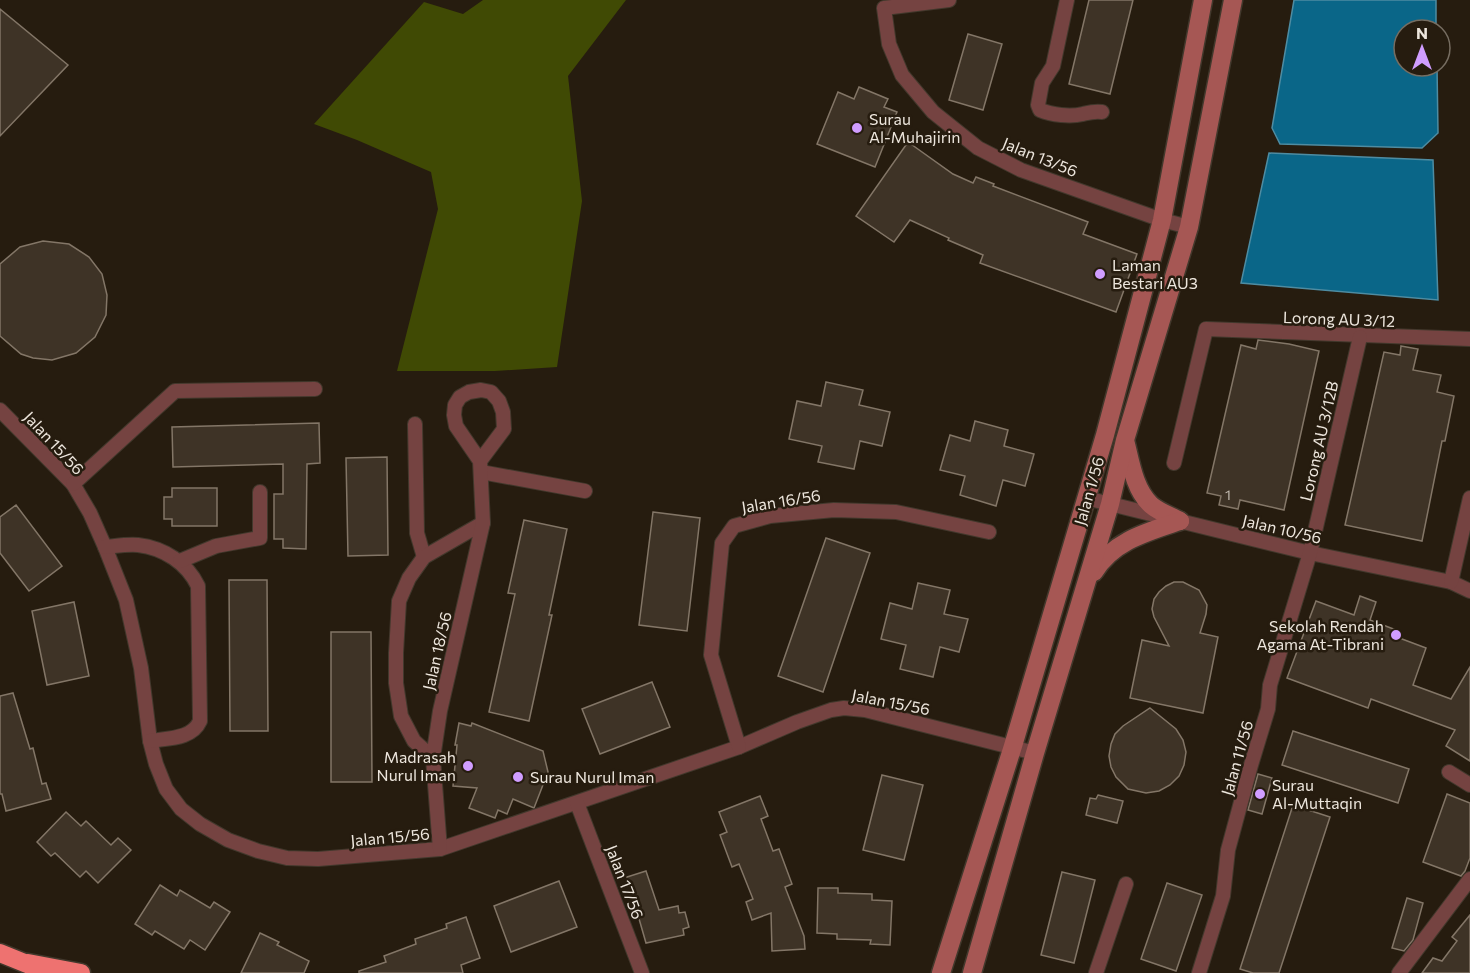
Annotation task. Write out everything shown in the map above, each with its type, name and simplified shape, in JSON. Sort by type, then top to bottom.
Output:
[{"type":"highway","points":[[0,953],[28,963],[81,973]]},
{"type":"highway","points":[[28,963],[46,973]]},
{"type":"main road","name":"Jalan 1/56","points":[[941,973],[1013,746],[1086,498],[1162,220],[1203,0]]},
{"type":"main road","name":"Jalan 1/56","points":[[972,973],[1110,504],[1125,440],[1189,227],[1233,0]]},
{"type":"main road","points":[[1125,440],[1133,474],[1140,490],[1152,505],[1180,521]]},
{"type":"main road","points":[[1083,590],[1102,559],[1121,544],[1143,533],[1180,521]]},
{"type":"street","name":"Jalan 13/56","points":[[949,0],[884,8],[889,44],[902,75],[933,112],[978,148],[1021,170],[1162,220],[1189,227]]},
{"type":"street","points":[[1067,0],[1053,66],[1042,83],[1040,110],[1061,115],[1102,112]]},
{"type":"street","name":"Lorong AU 3/12","points":[[1174,463],[1206,329],[1470,339]]},
{"type":"street","name":"Lorong AU 3/12B","points":[[1310,553],[1360,336]]},
{"type":"street","points":[[73,484],[175,392],[315,389]]},
{"type":"street","points":[[481,466],[504,429],[503,412],[499,400],[491,392],[481,390],[469,392],[460,397],[455,405],[454,415],[456,426],[481,466],[585,491]]},
{"type":"street","name":"Jalan 15/56","points":[[0,410],[73,484],[90,513],[105,547],[126,600],[141,668],[150,741],[156,765],[166,789],[181,809],[200,824],[228,840],[258,851],[287,858],[318,859],[440,849],[739,747],[831,710],[844,708],[865,710],[1035,753]]},
{"type":"street","points":[[415,424],[417,533],[424,557]]},
{"type":"street","name":"Jalan 18/56","points":[[440,849],[433,758],[440,711],[483,523],[481,466]]},
{"type":"street","points":[[180,561],[216,546],[260,538],[260,492]]},
{"type":"street","name":"Jalan 10/56","points":[[1086,498],[1310,553],[1451,582],[1470,591]]},
{"type":"street","points":[[1451,582],[1470,498]]},
{"type":"street","name":"Jalan 16/56","points":[[739,747],[711,655],[722,543],[734,526],[770,516],[834,510],[896,512],[989,532]]},
{"type":"street","points":[[433,758],[414,741],[400,716],[396,684],[399,601],[409,578],[424,557],[483,523]]},
{"type":"street","points":[[105,547],[136,544],[151,548],[180,561],[192,574],[198,586],[200,597],[200,721],[189,734],[150,741]]},
{"type":"street","name":"Jalan 11/56","points":[[1199,973],[1223,896],[1228,850],[1268,709],[1270,684],[1310,553]]},
{"type":"street","points":[[1449,772],[1470,785]]},
{"type":"street","name":"Jalan 17/56","points":[[577,803],[642,973]]},
{"type":"street","points":[[1399,973],[1470,879]]},
{"type":"street","points":[[1096,973],[1126,884]]},
{"type":"green space","points":[[483,0],[626,0],[568,76],[582,201],[557,367],[495,371],[397,371],[438,209],[431,172],[314,124],[424,2],[463,14]]},
{"type":"water","points":[[1294,0],[1436,0],[1436,18],[1392,18],[1392,78],[1437,78],[1438,133],[1422,148],[1280,144],[1272,128]]},
{"type":"water","points":[[1269,153],[1433,160],[1438,300],[1241,283]]},
{"type":"building","points":[[1089,0],[1133,0],[1110,94],[1069,84]]},
{"type":"building","points":[[0,9],[68,65],[0,136]]},
{"type":"building","points":[[968,34],[1002,44],[983,110],[949,100]]},
{"type":"building","name":"Surau Al-Muhajirin","points":[[859,87],[888,99],[884,107],[897,112],[875,167],[817,144],[838,92],[854,99]]},
{"type":"building","points":[[908,142],[953,174],[973,183],[976,177],[994,184],[993,186],[1088,222],[1083,234],[1137,254],[1116,312],[980,263],[983,255],[910,220],[894,242],[856,216]]},
{"type":"building","points":[[43,241],[69,244],[89,257],[102,274],[107,295],[106,315],[95,337],[76,353],[52,360],[21,354],[0,336],[0,264],[20,247]]},
{"type":"building","points":[[1258,340],[1319,351],[1284,510],[1240,500],[1238,509],[1219,505],[1221,496],[1207,493],[1241,345],[1256,349]]},
{"type":"building","points":[[1401,346],[1418,349],[1413,370],[1441,375],[1437,392],[1454,396],[1445,441],[1442,441],[1422,541],[1345,525],[1384,352],[1400,355]]},
{"type":"building","points":[[826,382],[863,390],[859,405],[890,412],[882,446],[860,441],[854,469],[818,462],[822,446],[789,439],[797,401],[821,406]]},
{"type":"building","points":[[975,421],[1008,430],[1004,446],[1034,454],[1025,486],[1003,480],[996,506],[960,495],[965,476],[940,470],[950,435],[970,441]]},
{"type":"building","points":[[319,423],[320,463],[307,464],[306,549],[283,548],[283,539],[274,539],[274,494],[283,494],[283,464],[173,467],[172,427]]},
{"type":"building","points":[[387,457],[388,555],[348,556],[346,458]]},
{"type":"building","points":[[172,488],[217,488],[217,526],[172,526],[172,519],[164,519],[164,497],[172,497]]},
{"type":"building","points":[[16,505],[62,566],[29,591],[0,553],[0,517]]},
{"type":"building","points":[[653,512],[700,518],[687,631],[639,625]]},
{"type":"building","points":[[524,520],[567,529],[549,615],[552,615],[529,721],[489,712],[515,594],[508,593]]},
{"type":"building","points":[[826,538],[870,553],[823,692],[778,676]]},
{"type":"building","points":[[229,580],[267,580],[268,731],[230,731]]},
{"type":"building","points":[[1174,582],[1183,582],[1199,590],[1207,605],[1200,633],[1218,637],[1203,713],[1130,698],[1142,640],[1169,646],[1152,609],[1154,599],[1159,592]]},
{"type":"building","points":[[918,583],[950,590],[944,614],[968,619],[959,652],[940,647],[933,677],[900,669],[906,645],[881,639],[890,603],[912,609]]},
{"type":"building","points":[[1360,596],[1376,602],[1370,620],[1396,630],[1394,636],[1426,648],[1413,685],[1451,699],[1470,667],[1470,761],[1446,746],[1455,730],[1371,699],[1368,708],[1287,678],[1316,601],[1354,615]]},
{"type":"building","points":[[74,602],[89,676],[47,685],[32,611]]},
{"type":"building","points":[[331,632],[371,632],[372,782],[331,782]]},
{"type":"building","points":[[652,682],[670,727],[600,754],[582,709]]},
{"type":"building","points":[[13,693],[30,749],[33,748],[42,784],[46,783],[51,799],[6,811],[2,794],[0,794],[0,696]]},
{"type":"building","points":[[1150,708],[1176,729],[1183,740],[1186,752],[1179,776],[1159,791],[1146,793],[1128,789],[1116,777],[1109,756],[1115,734]]},
{"type":"building","points":[[459,723],[471,726],[472,723],[543,751],[548,772],[534,808],[513,799],[507,814],[498,810],[495,818],[469,808],[477,788],[453,786],[457,745],[455,745]]},
{"type":"building","points":[[1293,731],[1409,769],[1398,803],[1282,765]]},
{"type":"building","name":"Surau Al-Muttaqin","points":[[1258,774],[1272,778],[1262,814],[1248,810]]},
{"type":"building","points":[[882,775],[923,785],[904,860],[863,850]]},
{"type":"building","points":[[1447,794],[1470,803],[1470,858],[1461,876],[1423,862]]},
{"type":"building","points":[[1098,795],[1123,801],[1117,823],[1086,815],[1090,798],[1096,799]]},
{"type":"building","points":[[760,796],[768,816],[761,819],[773,851],[779,849],[792,884],[785,887],[804,936],[805,949],[772,951],[771,913],[752,920],[746,902],[753,899],[739,864],[732,867],[720,835],[727,832],[719,812]]},
{"type":"building","points":[[1293,805],[1330,817],[1279,973],[1253,973],[1240,969]]},
{"type":"building","points":[[66,812],[81,826],[86,821],[111,845],[118,838],[131,850],[98,883],[86,871],[80,877],[55,853],[51,856],[37,842]]},
{"type":"building","points":[[646,871],[659,910],[678,906],[679,913],[685,912],[689,927],[683,929],[684,935],[646,943],[627,877]]},
{"type":"building","points":[[1062,872],[1095,880],[1074,963],[1041,955]]},
{"type":"building","points":[[559,881],[577,927],[511,952],[494,906]]},
{"type":"building","points":[[1167,883],[1202,895],[1176,971],[1141,959]]},
{"type":"building","points":[[160,885],[177,896],[180,890],[210,908],[214,902],[230,912],[205,950],[190,940],[184,949],[155,931],[152,935],[135,924]]},
{"type":"building","points":[[818,888],[838,888],[838,893],[872,894],[872,900],[892,901],[890,945],[870,944],[871,940],[837,939],[837,934],[817,933]]},
{"type":"building","points":[[1407,898],[1423,903],[1413,940],[1404,951],[1392,948]]},
{"type":"building","points":[[1470,915],[1470,973],[1422,973],[1433,958],[1442,961],[1457,941],[1452,937]]},
{"type":"building","points":[[466,917],[480,958],[461,965],[463,973],[359,973],[359,971],[386,962],[384,956],[416,944],[415,939],[447,928],[446,924]]},
{"type":"building","points":[[260,933],[279,942],[277,945],[309,961],[304,973],[241,973]]},
{"type":"place","name":"Surau Al-Muhajirin","points":[[857,128]]},
{"type":"place","name":"Laman Bestari AU3","points":[[1100,274]]},
{"type":"place","name":"Sekolah Rendah Agama At-Tibrani","points":[[1396,635]]},
{"type":"place","name":"Madrasah Nurul Iman","points":[[468,766]]},
{"type":"place","name":"Surau Nurul Iman","points":[[518,777]]},
{"type":"place","name":"Surau Al-Muttaqin","points":[[1260,794]]}]
